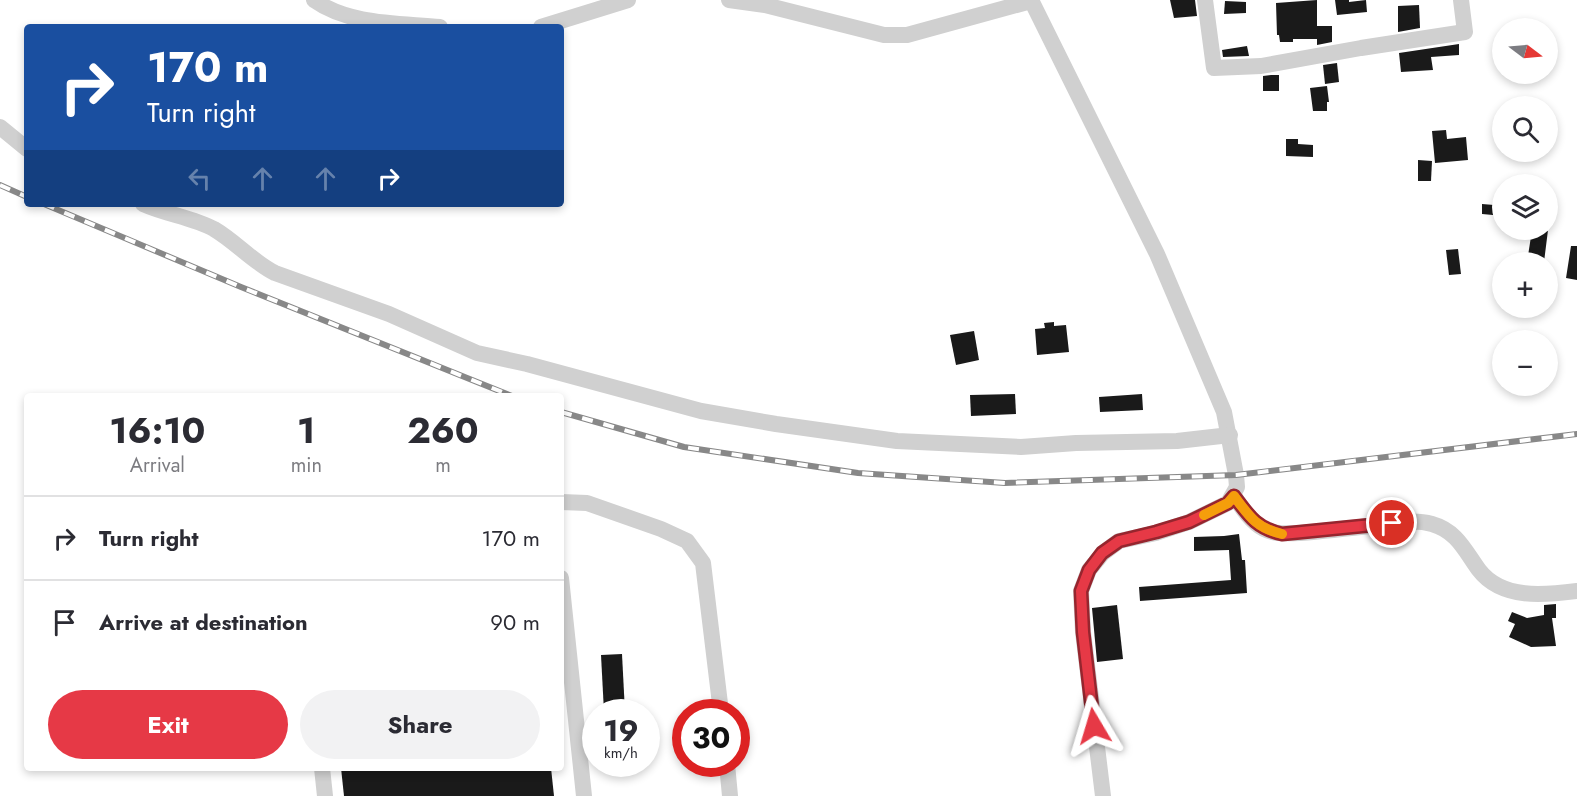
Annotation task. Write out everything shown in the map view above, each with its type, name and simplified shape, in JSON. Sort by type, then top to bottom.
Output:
[{"type":"street","points":[[314,0],[333,11],[366,20],[408,24]]},
{"type":"street","points":[[551,24],[628,0]]},
{"type":"street","points":[[729,0],[765,5],[884,35],[907,35],[1031,0],[1157,254],[1224,412],[1230,435],[1237,487],[1228,503],[1189,522],[1119,541],[1102,553],[1089,570],[1081,591],[1082,611],[1102,796]]},
{"type":"street","points":[[1205,0],[1214,68],[1261,66],[1466,32],[1461,0]]},
{"type":"street","points":[[0,127],[24,147]]},
{"type":"street","points":[[152,207],[210,227],[229,238],[265,268],[275,273],[389,314],[477,353],[527,364],[701,411],[842,434],[942,444],[1022,447],[1076,443],[1177,441],[1230,435]]},
{"type":"street","points":[[1234,496],[1251,519],[1265,530],[1282,534],[1411,521],[1432,524],[1448,531],[1463,544],[1480,572],[1493,584],[1512,591],[1543,595],[1577,591]]},
{"type":"street","points":[[564,502],[587,503],[661,529],[687,541],[703,563],[719,699]]},
{"type":"street","points":[[564,606],[584,796]]},
{"type":"street","points":[[322,771],[326,796]]},
{"type":"street","points":[[728,777],[730,796]]},
{"type":"building","points":[[1170,0],[1195,0],[1197,16],[1174,18]]},
{"type":"building","points":[[1317,0],[1317,26],[1332,26],[1332,42],[1317,45],[1317,39],[1293,39],[1293,42],[1280,42],[1279,35],[1277,35],[1276,3]]},
{"type":"building","points":[[1335,0],[1349,0],[1349,2],[1366,0],[1367,12],[1337,15]]},
{"type":"building","points":[[1225,1],[1246,2],[1246,13],[1224,14]]},
{"type":"building","points":[[1419,5],[1420,28],[1398,32],[1398,6]]},
{"type":"building","points":[[1459,44],[1459,55],[1431,57],[1433,70],[1401,72],[1399,53]]},
{"type":"building","points":[[1247,46],[1249,56],[1223,57],[1222,50]]},
{"type":"building","points":[[1337,63],[1339,82],[1325,84],[1323,65]]},
{"type":"building","points":[[1279,75],[1279,91],[1263,91],[1263,76]]},
{"type":"building","points":[[1327,86],[1329,102],[1327,102],[1327,111],[1313,111],[1310,88]]},
{"type":"building","points":[[1446,130],[1447,139],[1466,137],[1468,160],[1435,163],[1432,131]]},
{"type":"building","points":[[1286,139],[1298,139],[1298,144],[1313,145],[1313,157],[1286,156]]},
{"type":"building","points":[[1418,160],[1432,161],[1431,181],[1418,181]]},
{"type":"building","points":[[1482,204],[1492,205],[1492,215],[1482,214]]},
{"type":"building","points":[[1530,240],[1547,240],[1545,252],[1529,252]]},
{"type":"building","points":[[1571,246],[1577,246],[1577,280],[1566,278]]},
{"type":"building","points":[[1458,249],[1461,274],[1449,275],[1446,250]]},
{"type":"building","points":[[1054,322],[1054,326],[1066,325],[1069,352],[1037,355],[1035,329],[1045,328],[1044,323]]},
{"type":"building","points":[[974,331],[979,360],[956,365],[950,335]]},
{"type":"building","points":[[1015,394],[1016,414],[971,416],[970,395]]},
{"type":"building","points":[[1142,394],[1143,410],[1100,412],[1099,397]]},
{"type":"building","points":[[1239,534],[1242,560],[1245,560],[1247,593],[1140,601],[1139,587],[1231,580],[1229,550],[1194,551],[1194,537]]},
{"type":"building","points":[[1556,604],[1556,618],[1552,618],[1556,646],[1531,647],[1509,637],[1515,624],[1508,621],[1512,612],[1527,618],[1544,615],[1544,605]]},
{"type":"building","points":[[1117,605],[1123,659],[1097,662],[1092,608]]},
{"type":"building","points":[[622,654],[624,699],[603,699],[601,655]]},
{"type":"building","points":[[341,771],[551,771],[554,796],[344,796]]},
{"type":"railway","points":[[0,185],[24,196]]},
{"type":"railway","points":[[51,207],[241,287],[505,393]]},
{"type":"railway","points":[[564,413],[684,447],[858,473],[1005,483],[1236,475],[1577,434]]},
{"type":"slow traffic","points":[[1204,515],[1228,503],[1234,496],[1251,519],[1265,530],[1282,534]]},
{"type":"route","points":[[1094,726],[1083,632],[1081,591],[1089,570],[1102,553],[1119,541],[1189,522],[1228,503],[1234,496],[1251,519],[1265,530],[1282,534],[1392,523]]}]
